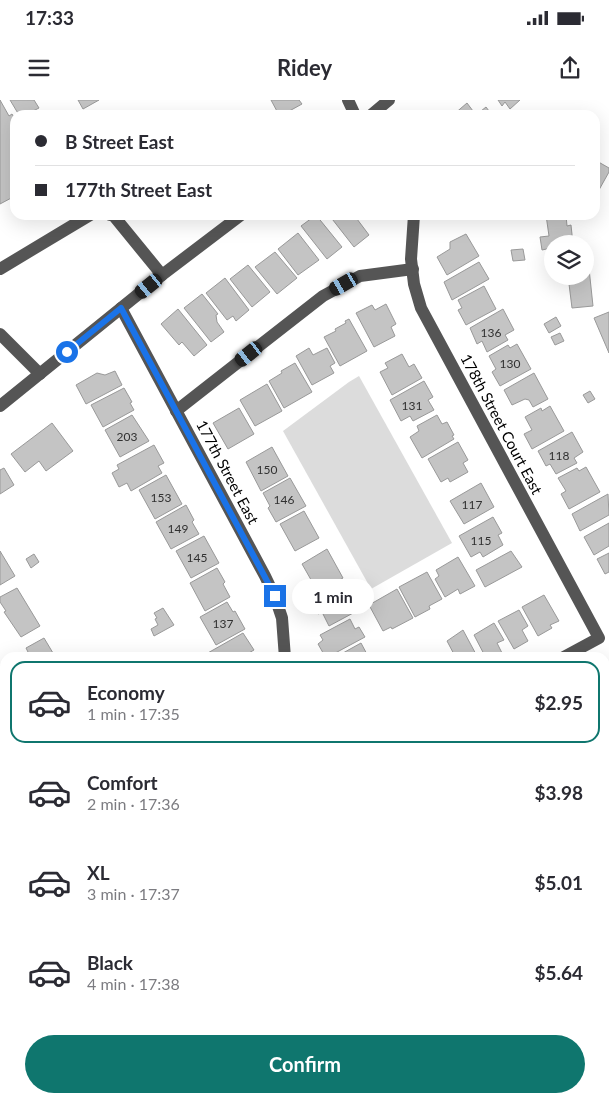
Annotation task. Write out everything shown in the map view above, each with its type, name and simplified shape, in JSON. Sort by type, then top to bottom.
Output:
[{"type":"street","points":[[378,110],[389,100]]},
{"type":"street","points":[[0,269],[82,220]]},
{"type":"street","points":[[116,220],[162,275]]},
{"type":"street","points":[[0,406],[162,275],[234,220]]},
{"type":"street","name":"178th Street Court East","points":[[414,220],[411,259],[414,284],[421,308],[598,638],[573,652]]},
{"type":"street","points":[[176,411],[323,296],[360,276],[413,269]]},
{"type":"street","name":"177th Street East","points":[[121,308],[275,596],[282,618],[285,652]]},
{"type":"street","points":[[0,334],[40,374]]},
{"type":"shaded area","points":[[359,376],[452,543],[371,589],[283,431]]},
{"type":"building","points":[[0,100],[10,115],[10,199],[0,204]]},
{"type":"building","points":[[10,100],[34,100],[39,108],[35,110],[16,110]]},
{"type":"building","points":[[78,100],[99,100],[83,109]]},
{"type":"building","points":[[271,100],[299,100],[302,104],[291,110],[276,110]]},
{"type":"building","points":[[498,100],[520,100],[510,109],[505,102],[502,106]]},
{"type":"building","points":[[467,103],[472,110],[459,110]]},
{"type":"building","points":[[600,163],[609,168],[609,172],[600,188]]},
{"type":"building","points":[[309,220],[320,220],[342,247],[327,259],[301,226]]},
{"type":"building","points":[[333,220],[358,220],[369,235],[354,247]]},
{"type":"building","points":[[547,220],[566,220],[567,226],[571,225],[572,235],[549,235]]},
{"type":"building","points":[[298,233],[319,260],[298,275],[278,249]]},
{"type":"building","points":[[466,234],[479,256],[447,275],[437,257],[450,249],[450,242]]},
{"type":"building","points":[[540,237],[544,237],[544,250],[542,250]]},
{"type":"building","points":[[523,249],[525,260],[513,261],[511,250]]},
{"type":"building","points":[[275,252],[297,278],[277,294],[255,267]]},
{"type":"building","points":[[479,262],[489,279],[452,300],[444,282]]},
{"type":"building","points":[[248,265],[270,292],[252,307],[230,279]]},
{"type":"building","points":[[225,278],[249,310],[236,321],[233,316],[227,320],[206,293]]},
{"type":"building","points":[[569,285],[591,285],[593,306],[572,308]]},
{"type":"building","points":[[484,286],[496,309],[466,325],[458,310],[462,308],[458,300]]},
{"type":"building","points":[[202,294],[218,314],[216,315],[217,322],[224,332],[211,342],[184,308]]},
{"type":"building","points":[[386,304],[396,324],[391,327],[395,336],[374,347],[356,313],[372,305],[375,310]]},
{"type":"building","points":[[178,309],[207,345],[194,356],[182,342],[179,345],[161,324]]},
{"type":"building","points":[[503,309],[514,330],[505,335],[508,340],[487,352],[482,341],[477,344],[470,328]]},
{"type":"building","points":[[609,312],[609,353],[594,318]]},
{"type":"building","points":[[556,317],[561,326],[549,333],[544,324]]},
{"type":"building","points":[[349,319],[367,351],[340,366],[324,337],[336,331],[335,329],[346,323],[345,321]]},
{"type":"building","points":[[560,333],[564,341],[555,345],[551,337]]},
{"type":"building","points":[[517,344],[531,369],[500,386],[492,372],[496,369],[489,356],[508,345],[510,348]]},
{"type":"building","points":[[309,348],[313,355],[327,348],[335,363],[330,366],[334,373],[312,385],[296,356]]},
{"type":"building","points":[[402,354],[409,367],[414,364],[422,378],[392,395],[380,372],[388,368],[385,363]]},
{"type":"building","points":[[295,363],[312,392],[284,408],[269,381]]},
{"type":"building","points":[[115,371],[122,385],[86,404],[76,385],[97,373],[105,375]]},
{"type":"building","points":[[534,373],[548,399],[533,407],[529,400],[525,399],[512,405],[504,390]]},
{"type":"building","points":[[424,381],[433,397],[428,400],[434,410],[413,421],[410,416],[401,421],[390,400]]},
{"type":"building","points":[[267,384],[282,411],[255,426],[240,400]]},
{"type":"building","points":[[124,388],[134,410],[103,427],[91,405]]},
{"type":"building","points":[[590,391],[595,399],[588,403],[583,395]]},
{"type":"building","points":[[550,406],[564,431],[532,449],[524,434],[532,430],[525,417],[541,408],[542,411]]},
{"type":"building","points":[[239,408],[254,434],[228,449],[213,423]]},
{"type":"building","points":[[132,415],[149,441],[120,457],[105,430]]},
{"type":"building","points":[[437,415],[442,424],[447,422],[454,435],[452,436],[454,439],[422,458],[410,437],[419,431],[417,426]]},
{"type":"building","points":[[52,423],[73,451],[46,471],[39,461],[25,472],[11,454]]},
{"type":"building","points":[[572,432],[583,452],[574,458],[577,463],[556,474],[550,464],[546,466],[538,451]]},
{"type":"building","points":[[458,442],[468,460],[463,463],[468,472],[450,482],[448,478],[441,482],[428,459]]},
{"type":"building","points":[[154,445],[164,463],[158,466],[162,473],[131,491],[127,483],[119,487],[112,473],[119,469],[117,465]]},
{"type":"building","points":[[272,447],[288,476],[261,491],[246,462]]},
{"type":"building","points":[[586,467],[600,492],[569,509],[561,494],[566,491],[558,478],[577,468],[579,471]]},
{"type":"building","points":[[4,468],[14,485],[0,494],[0,470]]},
{"type":"building","points":[[166,475],[182,504],[155,519],[139,490]]},
{"type":"building","points":[[290,478],[306,506],[276,522],[268,508],[270,506],[263,493]]},
{"type":"building","points":[[481,483],[494,507],[464,524],[450,501]]},
{"type":"building","points":[[608,494],[609,515],[580,531],[572,514]]},
{"type":"building","points":[[186,505],[199,534],[171,549],[156,522]]},
{"type":"building","points":[[304,511],[319,538],[295,551],[280,524]]},
{"type":"building","points":[[493,517],[502,533],[498,535],[503,545],[483,557],[480,552],[471,557],[459,536]]},
{"type":"building","points":[[609,523],[609,546],[594,555],[584,537]]},
{"type":"building","points":[[204,536],[219,563],[191,578],[176,551]]},
{"type":"building","points":[[327,549],[343,578],[318,592],[302,564]]},
{"type":"building","points":[[0,551],[15,576],[0,585]]},
{"type":"building","points":[[511,551],[522,567],[485,587],[476,570]]},
{"type":"building","points":[[609,553],[609,572],[605,574],[597,559]]},
{"type":"building","points":[[34,554],[39,562],[31,568],[26,559]]},
{"type":"building","points":[[458,557],[475,586],[460,594],[458,589],[445,597],[435,579],[439,576],[436,570]]},
{"type":"building","points":[[217,568],[225,582],[223,584],[230,597],[205,611],[190,583]]},
{"type":"building","points":[[427,572],[442,599],[429,606],[430,609],[415,617],[399,587]]},
{"type":"building","points":[[340,584],[355,612],[329,626],[322,612],[318,614],[311,600]]},
{"type":"building","points":[[17,588],[40,626],[21,637],[4,612],[6,611],[0,602],[0,597]]},
{"type":"building","points":[[397,589],[413,618],[392,629],[391,627],[383,631],[369,605]]},
{"type":"building","points":[[544,595],[559,621],[550,625],[552,628],[538,636],[522,607]]},
{"type":"building","points":[[227,602],[233,612],[235,611],[245,629],[216,645],[200,617]]},
{"type":"building","points":[[163,608],[174,625],[154,636],[151,629],[158,625],[154,613]]},
{"type":"building","points":[[519,610],[528,626],[522,630],[528,641],[514,649],[498,621]]},
{"type":"building","points":[[350,619],[355,629],[359,627],[365,637],[337,652],[323,652],[318,644],[323,640],[320,635]]},
{"type":"building","points":[[494,623],[504,640],[497,643],[502,652],[483,652],[474,635]]},
{"type":"building","points":[[463,630],[475,652],[453,652],[447,641]]},
{"type":"building","points":[[243,633],[254,650],[250,652],[210,652]]},
{"type":"building","points":[[44,638],[52,652],[28,652],[26,648]]},
{"type":"building","points":[[361,643],[366,652],[345,652]]},
{"type":"route","points":[[67,352],[121,308],[275,596]]}]
